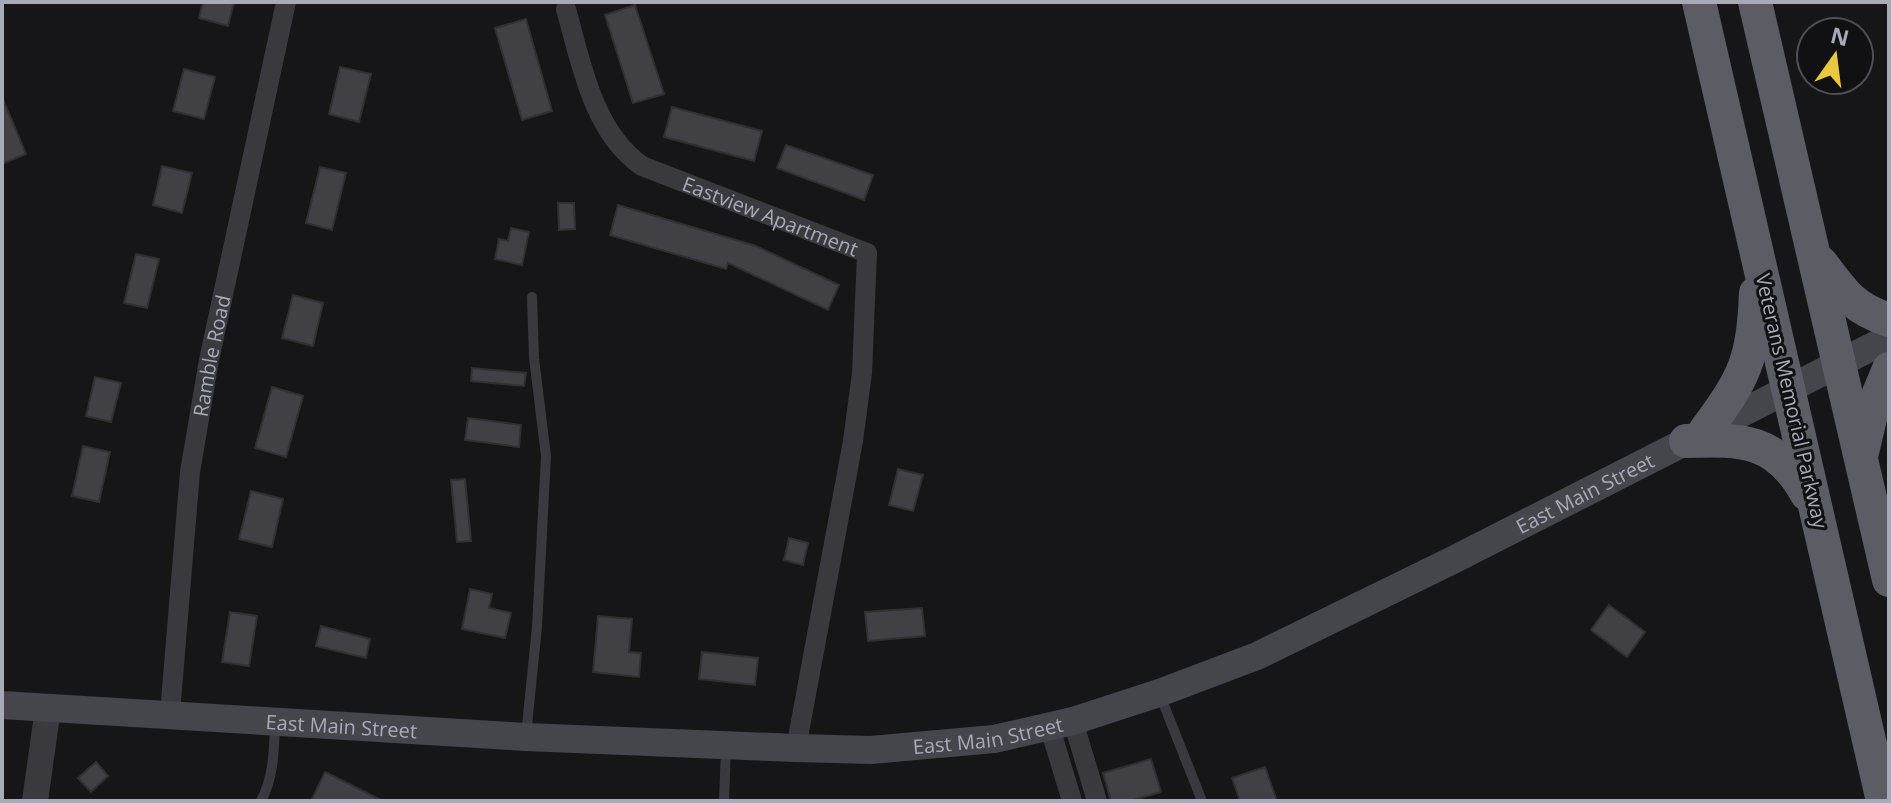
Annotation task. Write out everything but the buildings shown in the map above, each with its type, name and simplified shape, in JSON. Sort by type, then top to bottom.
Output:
[{"type":"highway","name":"Veterans Memorial Parkway","points":[[1699,2],[1883,801]]},
{"type":"highway","points":[[1755,2],[1889,580]]},
{"type":"highway","points":[[1813,252],[1848,300],[1867,313],[1889,320]]},
{"type":"highway","points":[[1695,436],[1736,390],[1747,366],[1754,333],[1758,257]]},
{"type":"highway","points":[[1861,460],[1872,410],[1889,369]]},
{"type":"highway","points":[[1695,436],[1730,440],[1770,450],[1797,476],[1818,514]]},
{"type":"main road","name":"East Main Street","points":[[2,705],[526,737],[796,748],[871,750],[994,739],[1061,725],[1159,693],[1271,649],[1889,338]]},
{"type":"street","name":"Ramble Road","points":[[170,713],[190,472],[209,360],[286,2]]},
{"type":"street","name":"Eastview Apartment","points":[[566,9],[604,124],[623,153],[642,166],[867,253],[862,373],[853,441],[796,748]]},
{"type":"street","points":[[35,801],[48,708]]},
{"type":"street","points":[[1061,725],[1072,801]]},
{"type":"street","points":[[1061,725],[1097,801]]},
{"type":"lane","points":[[526,737],[537,627],[546,456],[534,358],[532,297]]},
{"type":"lane","points":[[1159,693],[1202,801]]},
{"type":"lane","points":[[261,801],[273,761],[275,721]]},
{"type":"lane","points":[[724,801],[726,745]]}]
